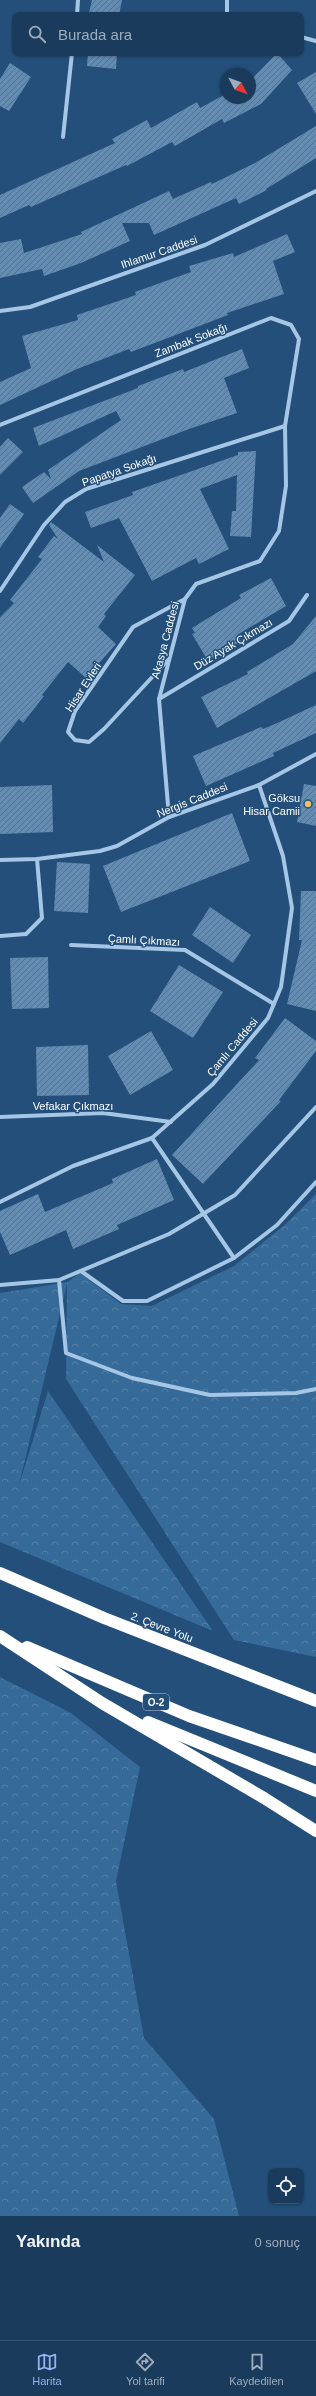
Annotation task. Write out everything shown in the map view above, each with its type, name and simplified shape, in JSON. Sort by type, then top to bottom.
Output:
[{"type":"highway","name":"2. Çevre Yolu","points":[[0,1573],[104,1618],[300,1695],[316,1699]]},
{"type":"highway","points":[[0,1636],[102,1703],[264,1798],[316,1831]]},
{"type":"highway","name":"O-2","points":[[0,1636],[189,1716],[316,1760]]},
{"type":"highway","points":[[102,1703],[316,1791]]},
{"type":"street","points":[[76,12],[78,0]]},
{"type":"street","points":[[227,0],[227,12]]},
{"type":"street","points":[[304,39],[316,41]]},
{"type":"street","points":[[63,137],[72,56]]},
{"type":"street","name":"Ihlamur Caddesi","points":[[0,311],[30,307],[205,245],[316,191]]},
{"type":"street","name":"Zambak Sokağı","points":[[0,425],[271,318],[291,325],[299,339],[285,426]]},
{"type":"street","name":"Papatya Sokağı","points":[[0,591],[44,525],[65,502],[86,489],[285,426]]},
{"type":"street","name":"Akasya Caddesi","points":[[169,817],[159,699],[185,599],[196,584],[260,561],[279,531],[286,486],[285,426]]},
{"type":"street","name":"Düz Ayak Çıkmazı","points":[[159,699],[289,621],[307,594]]},
{"type":"street","name":"Hisar Evleri","points":[[168,660],[104,729],[89,742],[75,740],[68,732],[75,711],[133,627],[185,599]]},
{"type":"street","name":"Nergis Caddesi","points":[[0,860],[37,859],[100,850],[117,846],[169,817],[259,785],[316,754]]},
{"type":"street","name":"Çamlı Caddesi","points":[[0,1202],[73,1166],[152,1138],[213,1084],[268,1018],[281,987],[292,908],[283,856],[259,785]]},
{"type":"street","points":[[0,936],[26,934],[42,918],[37,859]]},
{"type":"street","name":"Çamlı Çıkmazı","points":[[71,945],[185,950],[274,1004]]},
{"type":"street","points":[[0,1285],[59,1280],[169,1234],[235,1195],[314,1113],[316,1107]]},
{"type":"street","name":"Vefakar Çıkmazı","points":[[0,1117],[103,1113],[171,1122]]},
{"type":"street","points":[[152,1138],[234,1258]]},
{"type":"street","points":[[81,1271],[123,1301],[147,1301],[234,1258],[278,1224],[316,1182]]},
{"type":"street","points":[[59,1280],[66,1353],[132,1378],[210,1395],[296,1392],[316,1389]]},
{"type":"green space","points":[[316,1194],[316,1657],[234,1640],[66,1379],[67,1284],[19,1485],[48,1391],[213,1631],[0,1542],[0,1293],[68,1282],[80,1273],[121,1304],[152,1306],[234,1266],[287,1223]]},
{"type":"green space","points":[[0,1677],[71,1713],[140,1767],[116,1881],[144,2038],[214,2119],[239,2216],[0,2216]]},
{"type":"building","points":[[92,0],[122,0],[120,12],[89,12]]},
{"type":"building","points":[[88,56],[117,56],[116,69],[87,66]]},
{"type":"building","points":[[274,56],[280,56],[292,70],[261,104],[224,123],[222,119],[175,146],[172,142],[127,166],[126,165],[31,207],[29,205],[0,218],[0,195],[115,143],[112,139],[147,120],[151,128],[197,102],[200,108],[220,97],[220,104],[256,104],[256,75]]},
{"type":"building","points":[[10,63],[31,77],[9,111],[0,106],[0,79]]},
{"type":"building","points":[[316,72],[316,114],[297,83]]},
{"type":"building","points":[[316,126],[316,158],[266,189],[267,190],[239,204],[236,198],[154,235],[149,223],[122,223],[130,241],[81,263],[44,276],[42,269],[0,278],[0,243],[21,239],[24,253],[82,234],[81,232],[169,191],[173,199],[211,182],[212,184],[255,163]]},
{"type":"building","points":[[287,234],[295,252],[273,261],[284,294],[227,313],[228,315],[131,352],[129,349],[77,369],[0,405],[0,382],[31,368],[22,336],[78,320],[77,315],[136,295],[135,292],[191,272],[189,266],[233,253],[234,257]]},
{"type":"building","points":[[242,349],[249,368],[224,378],[237,413],[189,429],[79,471],[33,503],[22,487],[44,472],[51,479],[48,470],[121,420],[116,411],[39,446],[33,428],[138,388],[138,386],[183,369],[184,372]]},
{"type":"building","points":[[8,438],[23,452],[0,475],[0,447]]},
{"type":"building","points":[[256,451],[251,537],[230,536],[232,511],[236,511],[237,475],[200,489],[229,549],[199,564],[196,558],[152,581],[119,518],[91,528],[85,512],[133,495],[132,492],[238,455],[238,452]]},
{"type":"building","points":[[10,504],[24,514],[0,548],[0,518]]},
{"type":"building","points":[[51,522],[104,562],[97,545],[135,575],[104,614],[106,616],[98,627],[116,644],[86,678],[68,662],[42,695],[44,696],[23,723],[19,719],[0,743],[0,617],[14,603],[10,600],[42,559],[38,557],[54,536],[58,539],[49,525]]},
{"type":"building","points":[[271,578],[286,606],[237,635],[241,641],[208,661],[192,634],[195,633],[192,628],[241,598],[239,595]]},
{"type":"building","points":[[316,616],[316,671],[217,728],[201,697],[248,674],[247,672],[293,644]]},
{"type":"building","points":[[316,705],[316,733],[273,753],[274,756],[206,786],[193,756],[261,727],[263,729]]},
{"type":"building","name":"Göksu Hisar Camii","points":[[304,784],[316,786],[316,826],[297,822]]},
{"type":"building","points":[[52,785],[53,832],[0,834],[0,787]]},
{"type":"building","points":[[232,813],[250,861],[121,912],[103,866]]},
{"type":"building","points":[[57,862],[90,864],[88,913],[54,911]]},
{"type":"building","points":[[301,891],[316,891],[316,1011],[287,1004],[302,940],[299,940]]},
{"type":"building","points":[[210,907],[251,935],[233,963],[192,935]]},
{"type":"building","points":[[48,957],[49,1008],[12,1009],[10,958]]},
{"type":"building","points":[[179,965],[223,992],[193,1038],[150,1011]]},
{"type":"building","points":[[285,1018],[316,1041],[316,1051],[279,1100],[281,1101],[203,1184],[172,1155],[259,1060],[255,1058]]},
{"type":"building","points":[[151,1031],[173,1070],[130,1095],[108,1056]]},
{"type":"building","points":[[88,1045],[89,1095],[37,1096],[36,1047]]},
{"type":"building","points":[[157,1159],[174,1200],[117,1225],[119,1229],[73,1249],[66,1230],[10,1255],[0,1232],[0,1211],[38,1194],[45,1212],[113,1183],[112,1179]]},
{"type":"place","name":"Göksu Hisar Camii","points":[[308,804]]}]
